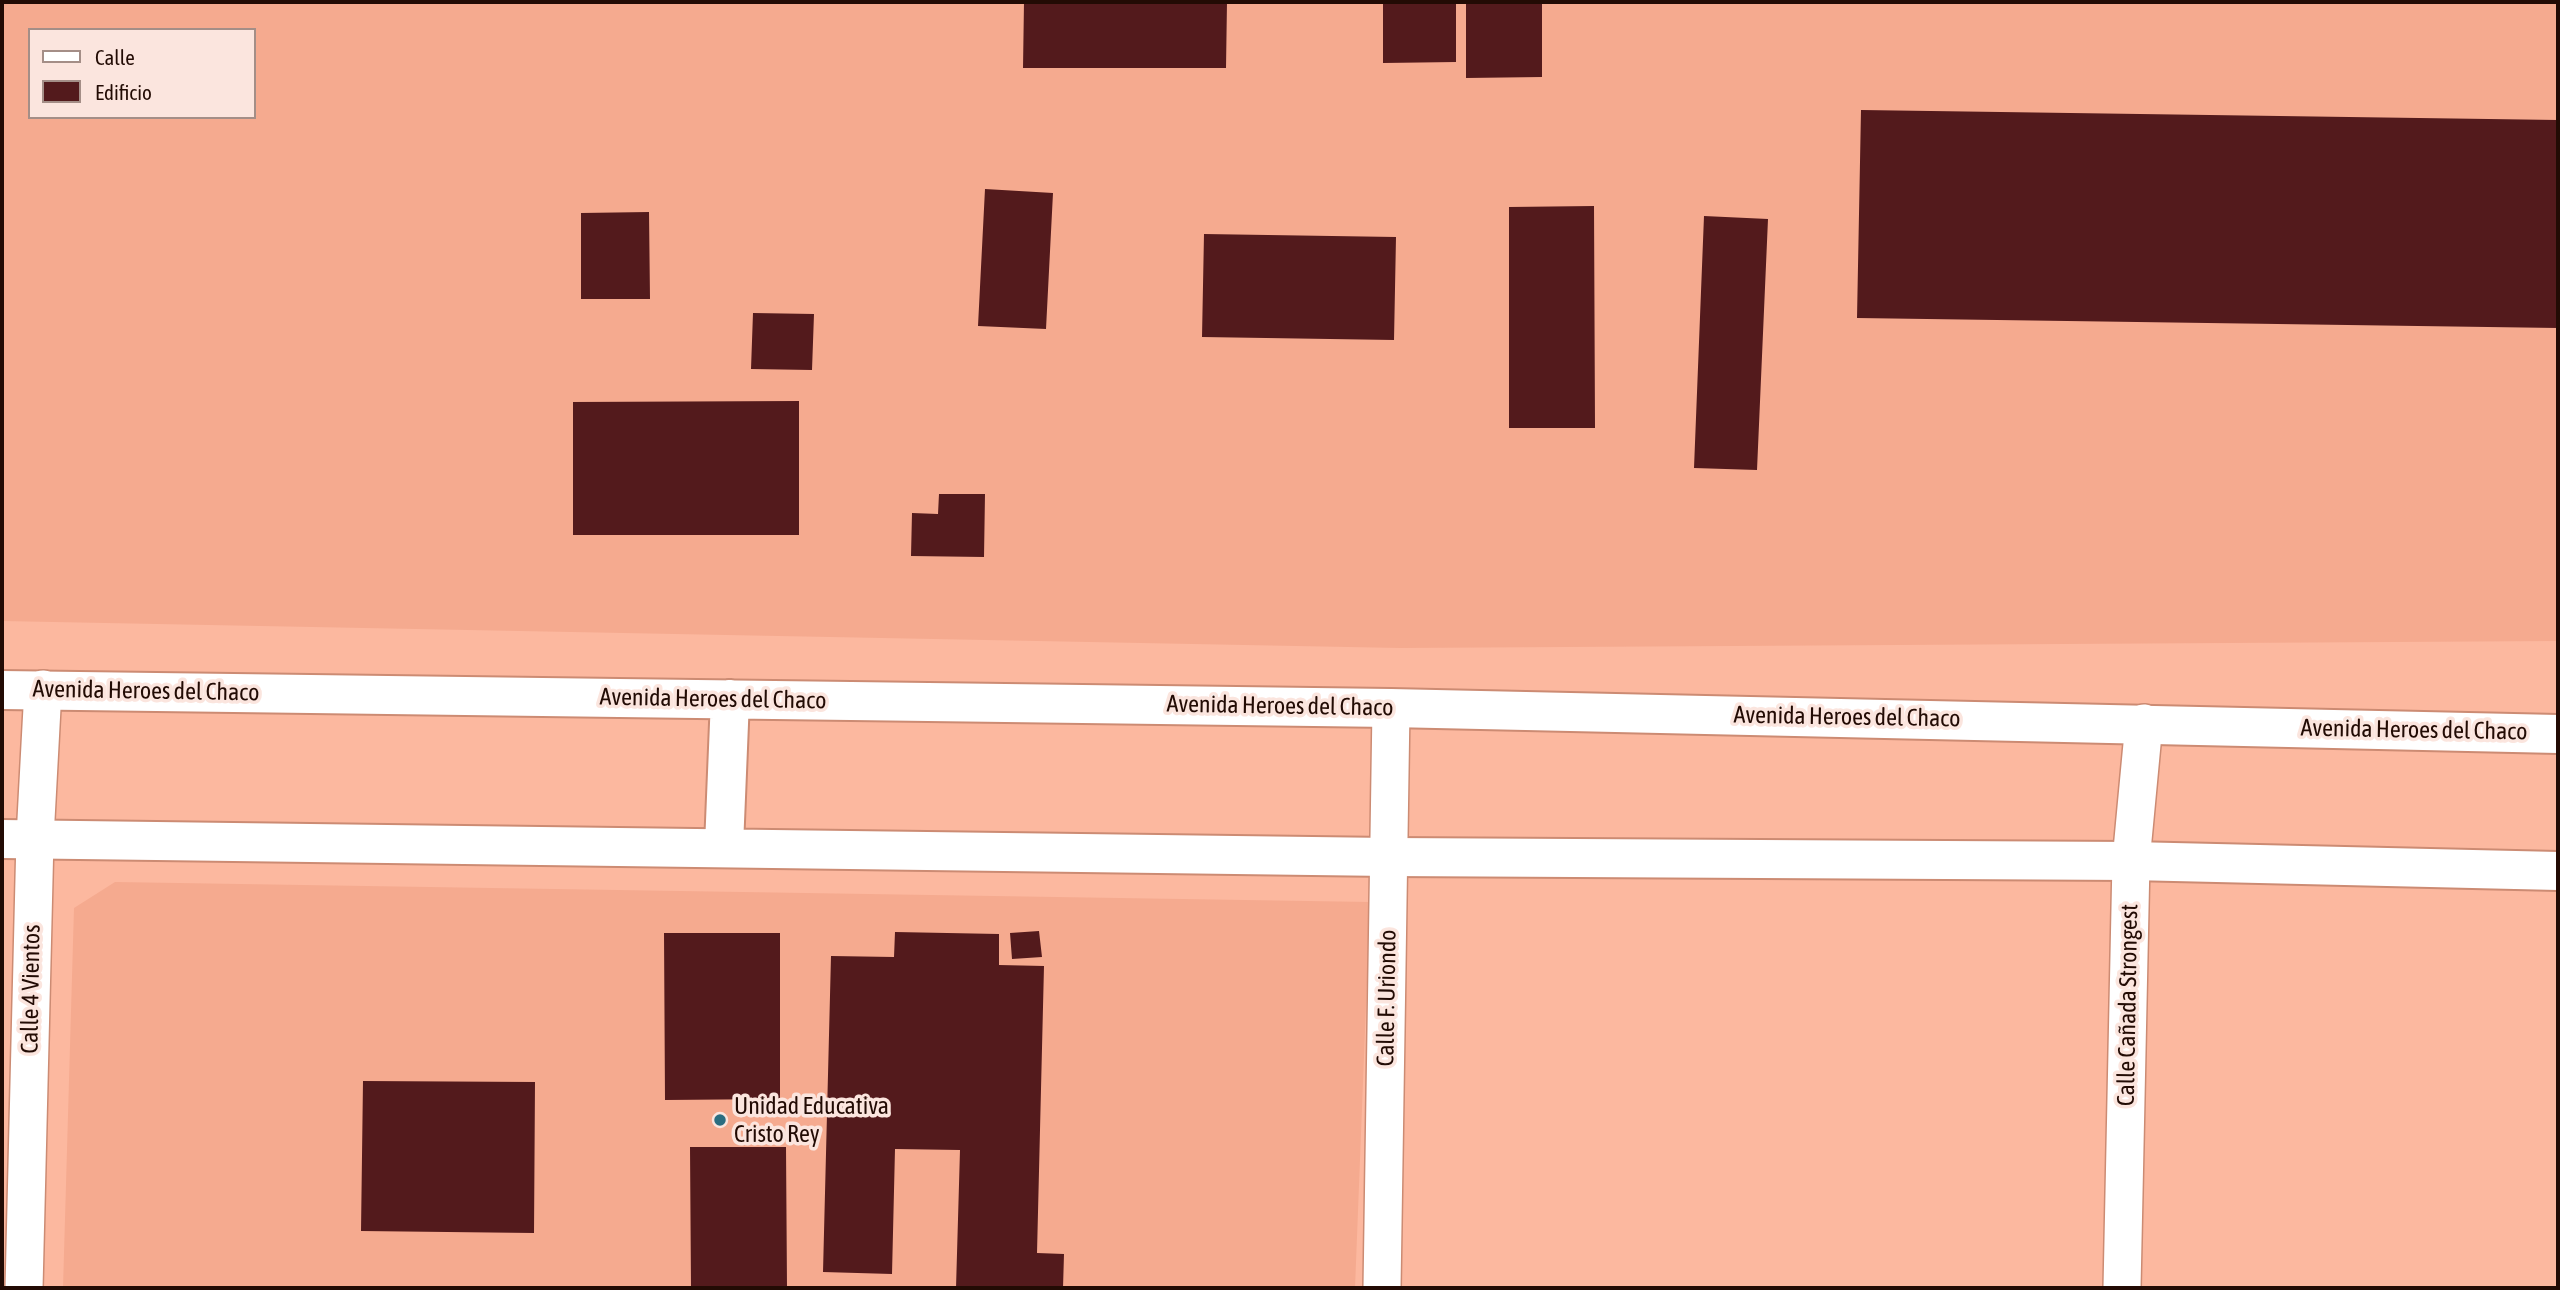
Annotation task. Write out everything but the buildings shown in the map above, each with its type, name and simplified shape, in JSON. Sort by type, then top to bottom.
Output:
[{"type":"main road","name":"Avenida Heroes del Chaco","points":[[2,690],[1391,708],[2558,734]]},
{"type":"main road","points":[[724,846],[730,699]]},
{"type":"main road","points":[[18,838],[1390,857],[2131,861],[2558,871]]},
{"type":"street","name":"Calle 4 Vientos","points":[[24,1288],[18,838],[43,689]]},
{"type":"street","name":"Calle F. Uriondo","points":[[1382,1288],[1391,708]]},
{"type":"street","name":"Calle Cañada Strongest","points":[[2122,1288],[2131,861],[2144,723]]},
{"type":"shaded area","points":[[2,2],[2558,2],[2558,641],[1400,648],[2,621]]},
{"type":"shaded area","points":[[115,882],[1370,902],[1355,1288],[63,1288],[74,908]]},
{"type":"place","name":"Unidad Educativa Cristo Rey","points":[[720,1120]]}]
